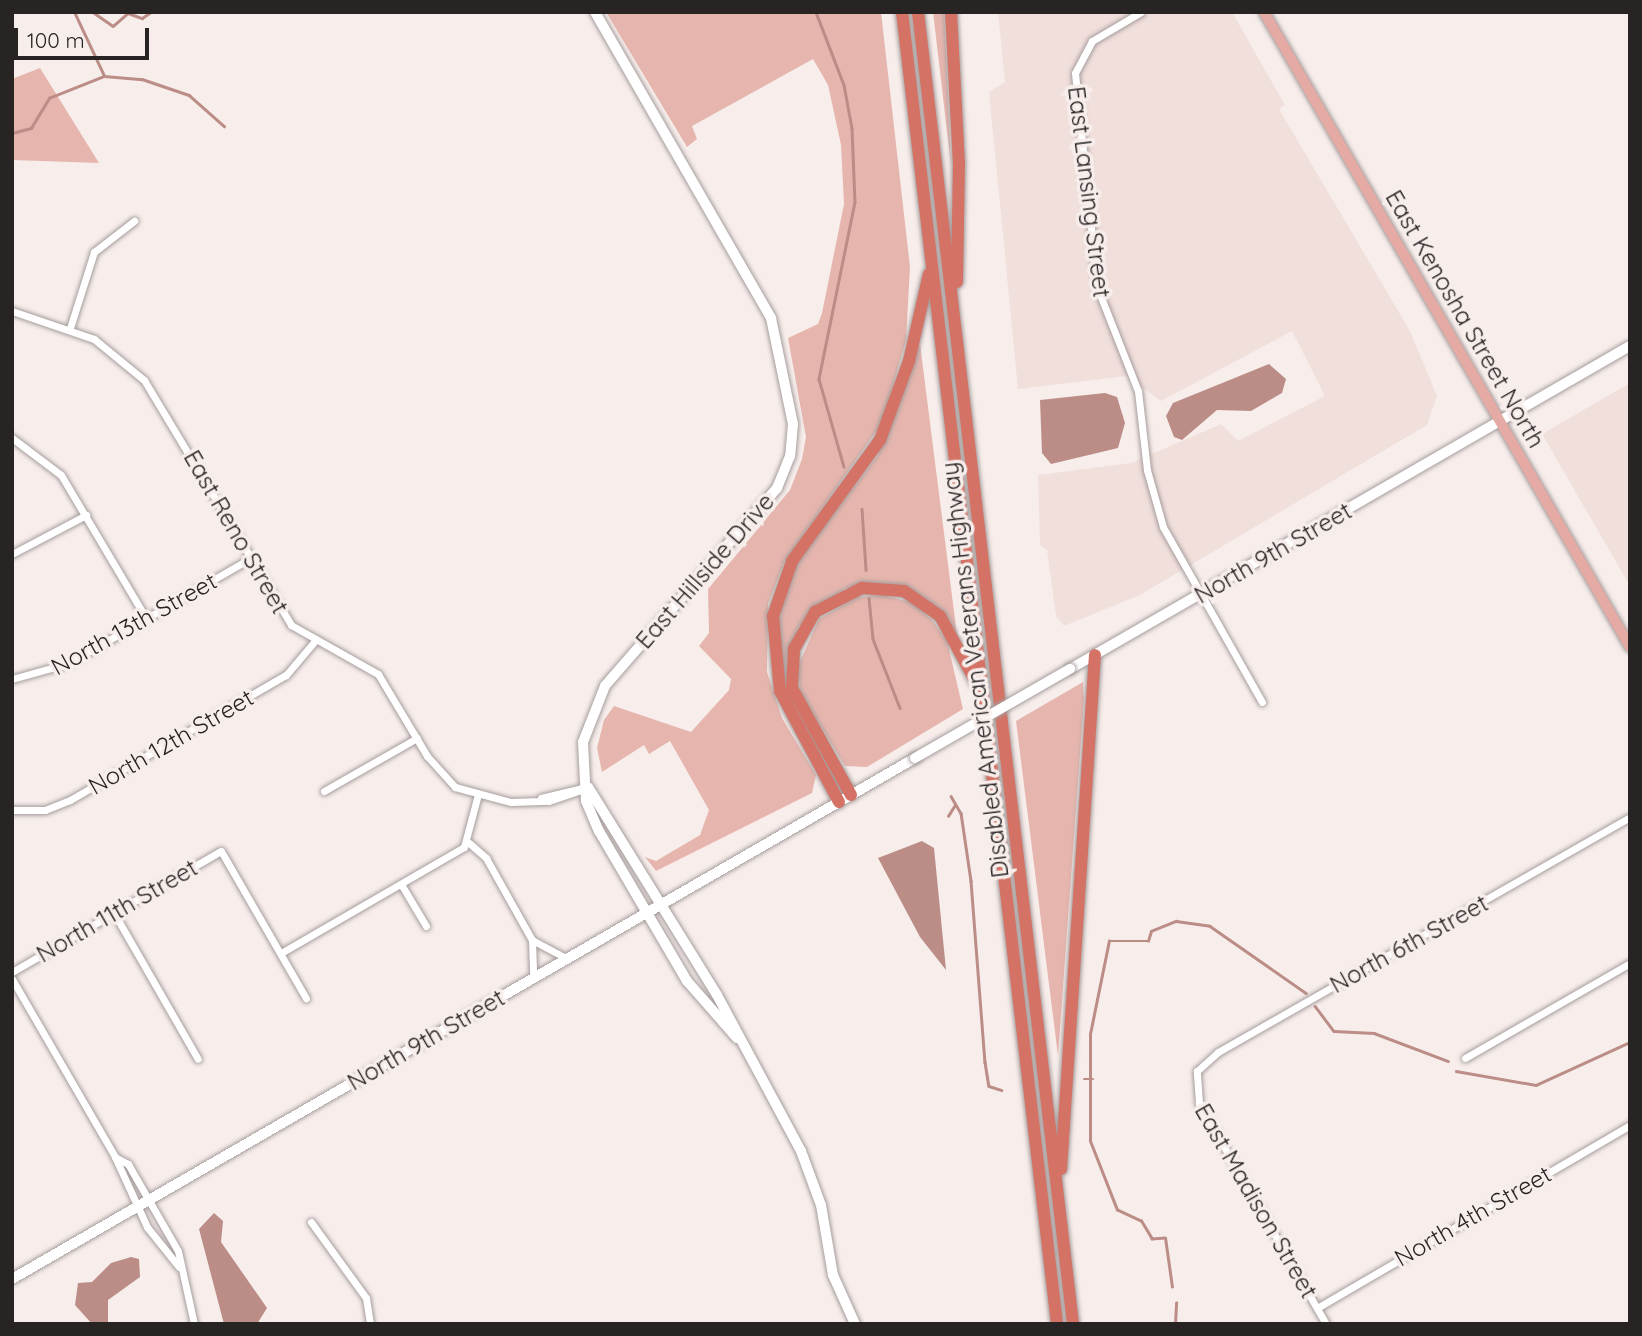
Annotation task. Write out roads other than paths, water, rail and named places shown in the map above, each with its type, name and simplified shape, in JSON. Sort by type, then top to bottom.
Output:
[{"type":"highway","name":"Disabled American Veterans Highway","points":[[902,12],[1057,1324]]},
{"type":"highway","name":"Disabled American Veterans Highway","points":[[918,12],[1073,1324]]},
{"type":"highway","points":[[951,12],[959,164],[955,328]]},
{"type":"highway","points":[[839,802],[780,691],[773,616],[792,561],[880,440],[909,361],[932,264]]},
{"type":"highway","points":[[851,795],[792,688],[797,638],[826,602],[874,586],[913,595],[948,626],[982,694]]},
{"type":"highway","points":[[1060,1211],[1065,1054],[1095,654]]},
{"type":"main road","name":"East Hillside Drive","points":[[595,12],[771,318],[793,431],[777,488],[597,696],[584,729],[588,788],[586,801],[599,831],[687,981],[737,1038]]},
{"type":"main road","name":"East Kenosha Street North","points":[[1264,12],[1630,647]]},
{"type":"main road","name":"North 9th Street","points":[[12,1279],[1630,346]]},
{"type":"main road","name":"East Hillside Drive","points":[[588,788],[737,1038],[814,1180],[833,1275],[855,1324]]},
{"type":"street","name":"East Lansing Street","points":[[1141,12],[1095,38],[1077,66],[1074,88],[1097,287],[1138,391],[1156,507],[1262,702]]},
{"type":"street","points":[[70,328],[94,253],[134,221]]},
{"type":"street","name":"East Reno Street","points":[[12,311],[70,328],[115,354],[156,396],[291,625],[314,642],[350,654],[378,674],[444,778],[477,797]]},
{"type":"street","points":[[12,438],[36,451],[86,515],[146,618]]},
{"type":"street","points":[[12,554],[86,515]]},
{"type":"street","name":"North 13th Street","points":[[12,679],[55,670],[251,558]]},
{"type":"street","name":"North 12th Street","points":[[12,810],[45,810],[69,800],[286,675],[314,642]]},
{"type":"street","points":[[324,791],[417,738]]},
{"type":"street","points":[[306,998],[281,953],[469,843],[477,797],[541,798],[588,788]]},
{"type":"street","name":"North 6th Street","points":[[1194,1076],[1218,1052],[1630,817]]},
{"type":"street","points":[[469,843],[486,858],[533,940],[533,978]]},
{"type":"street","name":"North 11th Street","points":[[12,972],[221,851],[281,953]]},
{"type":"street","points":[[401,884],[426,926]]},
{"type":"street","points":[[114,913],[198,1059]]},
{"type":"street","points":[[533,940],[567,959]]},
{"type":"street","points":[[1465,1058],[1630,963]]},
{"type":"street","points":[[12,979],[115,1157],[136,1207],[166,1257],[179,1267]]},
{"type":"street","name":"East Madison Street","points":[[1194,1076],[1199,1103],[1326,1324]]},
{"type":"street","name":"North 4th Street","points":[[1317,1308],[1630,1125]]},
{"type":"street","points":[[115,1157],[149,1199],[178,1251],[179,1267],[194,1324]]},
{"type":"street","points":[[311,1222],[366,1298],[370,1324]]},
{"type":"waterway","points":[[12,133],[31,128],[49,98],[104,76],[74,12]]},
{"type":"waterway","points":[[93,12],[113,26],[128,13],[142,18],[151,12]]},
{"type":"waterway","points":[[816,12],[844,85],[852,128],[855,202],[819,379],[844,467]]},
{"type":"waterway","points":[[104,76],[142,79],[189,95],[224,126]]},
{"type":"waterway","points":[[862,509],[866,570]]},
{"type":"waterway","points":[[869,598],[873,639],[900,708]]},
{"type":"waterway","points":[[951,796],[961,813],[971,881],[989,1086],[1001,1090]]},
{"type":"waterway","points":[[948,816],[955,805]]},
{"type":"waterway","points":[[1172,1287],[1165,1238],[1152,1239],[1141,1221],[1117,1210],[1090,1141],[1090,1034],[1109,941],[1148,941],[1151,931],[1176,921],[1210,926],[1306,993]]},
{"type":"waterway","points":[[1315,1006],[1334,1031],[1374,1033],[1448,1061]]},
{"type":"waterway","points":[[1456,1071],[1536,1085],[1630,1042]]},
{"type":"waterway","points":[[1084,1079],[1093,1079]]},
{"type":"waterway","points":[[1175,1324],[1176,1303]]}]
